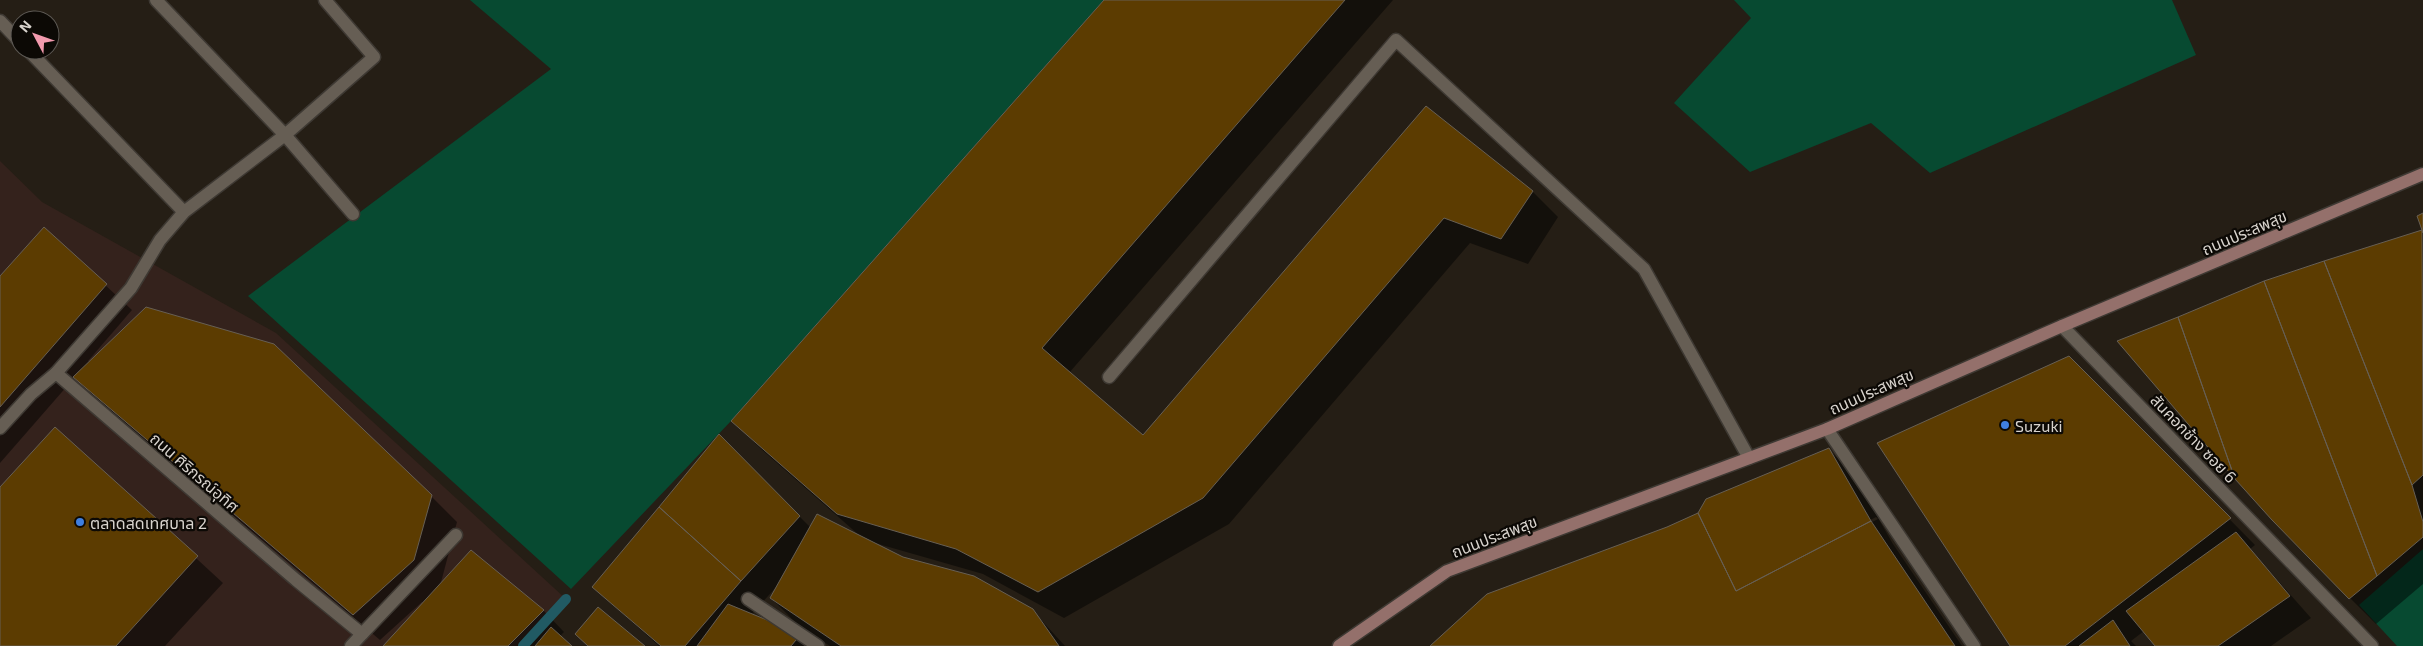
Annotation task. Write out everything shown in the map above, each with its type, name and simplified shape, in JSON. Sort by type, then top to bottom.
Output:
[{"type":"street","points":[[156,0],[285,135],[353,214]]},
{"type":"street","points":[[0,428],[31,394],[56,373],[131,288],[160,240],[184,212],[285,135],[374,58],[325,0]]},
{"type":"street","points":[[0,21],[10,32]]},
{"type":"street","points":[[1109,378],[1396,40],[1644,269],[1749,458]]},
{"type":"street","points":[[38,60],[184,212]]},
{"type":"street","name":"ถนนประสพสุข","points":[[1339,646],[1447,571],[1827,428],[2062,326],[2423,174]]},
{"type":"street","name":"สันคอกช้าง ซอย 6","points":[[2062,326],[2372,646]]},
{"type":"street","name":"ถนน ศิริกรณ์อุทิศ","points":[[56,373],[296,580],[362,634]]},
{"type":"street","points":[[1827,428],[1974,646]]},
{"type":"street","points":[[351,646],[456,535]]},
{"type":"street","points":[[748,599],[818,646]]},
{"type":"shaded area","points":[[0,161],[42,202],[276,333],[566,599],[523,646],[0,646]]},
{"type":"green space","points":[[470,0],[1104,0],[731,421],[571,589],[248,296],[551,69]]},
{"type":"green space","points":[[1734,0],[2172,0],[2196,55],[1930,173],[1871,123],[1750,172],[1674,103],[1751,18]]},
{"type":"green space","points":[[2423,549],[2423,646],[2397,646],[2359,605]]},
{"type":"building","points":[[1104,0],[1345,0],[1042,348],[1143,435],[1426,106],[1533,191],[1501,239],[1444,218],[1203,498],[1038,592],[956,549],[837,514],[731,421]]},
{"type":"building","points":[[2423,213],[2423,233],[2417,216]]},
{"type":"building","points":[[44,227],[107,284],[0,407],[0,276]]},
{"type":"building","points":[[2422,230],[2423,475],[2412,485],[2324,261]]},
{"type":"building","points":[[2324,261],[2412,485],[2423,522],[2423,537],[2377,576],[2264,281]]},
{"type":"building","points":[[2264,281],[2377,576],[2349,599],[2235,479],[2178,317]]},
{"type":"building","points":[[146,307],[274,344],[432,495],[414,560],[353,615],[73,377]]},
{"type":"building","points":[[2178,317],[2235,479],[2117,341]]},
{"type":"building","points":[[2069,356],[2231,518],[2065,646],[2010,646],[1877,443]]},
{"type":"building","name":"ตลาดสดเทศบาล 2","points":[[55,427],[198,556],[116,646],[0,646],[0,487]]},
{"type":"building","points":[[719,434],[800,516],[741,581],[659,507]]},
{"type":"building","points":[[1829,448],[1871,521],[1736,591],[1698,513],[1706,499]]},
{"type":"building","points":[[659,507],[741,581],[685,646],[661,646],[592,587]]},
{"type":"building","points":[[1698,513],[1736,591],[1871,521],[1955,646],[1430,646],[1487,594],[1667,527]]},
{"type":"building","points":[[817,514],[903,557],[974,576],[1033,609],[1059,646],[841,646],[770,598]]},
{"type":"building","points":[[2236,532],[2290,596],[2218,646],[2155,646],[2126,611]]},
{"type":"building","points":[[471,550],[544,610],[508,646],[383,646]]},
{"type":"building","points":[[728,604],[801,634],[791,646],[697,646]]},
{"type":"building","points":[[598,607],[645,646],[588,646],[575,634]]},
{"type":"building","points":[[2113,620],[2130,646],[2079,646]]},
{"type":"building","points":[[551,627],[572,646],[535,646]]},
{"type":"waterway","points":[[523,646],[566,599]]},
{"type":"place","name":"Suzuki","points":[[2005,425]]},
{"type":"place","name":"ตลาดสดเทศบาล 2","points":[[80,522]]}]
